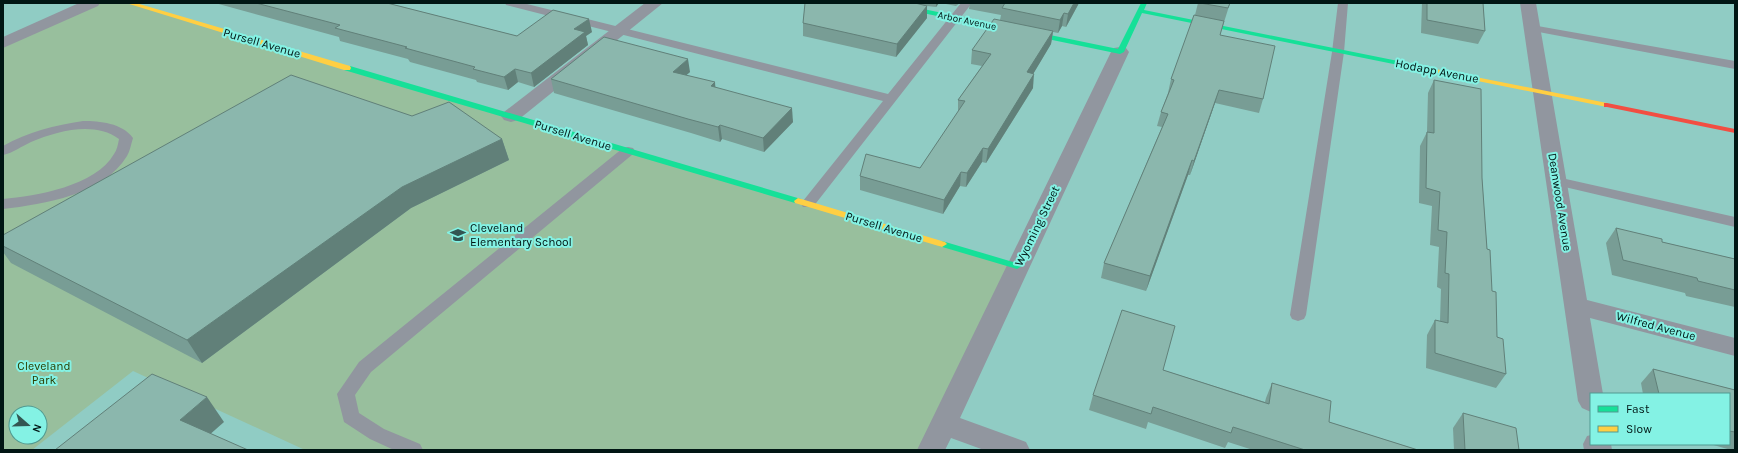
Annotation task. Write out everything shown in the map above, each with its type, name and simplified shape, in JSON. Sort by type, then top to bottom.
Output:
[{"type":"street","points":[[3,43],[92,3]]},
{"type":"street","name":"Pursell Avenue","points":[[129,3],[1017,266]]},
{"type":"street","points":[[511,116],[655,3]]},
{"type":"street","name":"Arbor Avenue","points":[[884,3],[1120,52]]},
{"type":"street","name":"Deanwood Avenue","points":[[1528,3],[1590,394]]},
{"type":"street","name":"Hodapp Avenue","points":[[1142,7],[1338,52],[1735,131]]},
{"type":"street","name":"Wyoming Street","points":[[931,450],[1017,266],[1142,7]]},
{"type":"street","name":"Wilfred Avenue","points":[[1577,306],[1735,347]]},
{"type":"street","points":[[944,424],[1016,450]]},
{"type":"lane","points":[[510,3],[892,99]]},
{"type":"lane","points":[[808,204],[967,3]]},
{"type":"lane","points":[[1298,315],[1338,52],[1343,3]]},
{"type":"lane","points":[[1532,28],[1735,65]]},
{"type":"lane","points":[[3,151],[37,135],[62,128],[85,125],[104,126],[119,130],[126,138],[125,149],[117,161],[101,174],[79,186],[40,199],[3,204]]},
{"type":"lane","points":[[413,450],[377,434],[351,417],[346,394],[365,367],[628,151]]},
{"type":"lane","points":[[1557,181],[1735,222]]},
{"type":"green space","name":"Cleveland Elementary School","points":[[92,3],[129,3],[1017,266],[931,450],[305,450],[133,371],[48,437],[48,405],[8,405],[8,445],[38,445],[32,450],[3,450],[3,43]]},
{"type":"building","points":[[256,3],[387,3],[517,36],[553,10],[589,19],[574,29],[585,32],[531,73],[515,69],[504,77],[473,69],[475,67],[405,48],[407,47],[335,28],[340,25]]},
{"type":"building","points":[[805,3],[915,3],[927,6],[897,44],[803,23]]},
{"type":"building","points":[[1005,3],[1074,3],[1068,14],[1064,13],[1060,20],[1002,8]]},
{"type":"building","points":[[1200,3],[1230,3],[1228,8]]},
{"type":"building","points":[[1427,3],[1483,3],[1485,31],[1427,20]]},
{"type":"building","points":[[1194,15],[1224,21],[1220,35],[1275,46],[1263,99],[1219,90],[1194,161],[1192,160],[1150,276],[1104,263],[1168,114],[1161,112],[1174,80],[1171,79]]},
{"type":"building","points":[[994,19],[1053,31],[1027,72],[1034,74],[988,149],[983,148],[967,173],[961,172],[944,200],[860,176],[866,154],[920,168],[965,101],[958,100],[991,54],[972,50]]},
{"type":"building","points":[[604,37],[688,59],[673,72],[715,82],[711,86],[792,108],[763,138],[720,125],[718,127],[688,119],[551,79]]},
{"type":"building","points":[[291,75],[412,116],[449,102],[502,139],[402,187],[187,340],[3,246],[3,235]]},
{"type":"building","points":[[1434,80],[1481,89],[1482,178],[1487,249],[1490,250],[1492,291],[1496,292],[1497,337],[1503,339],[1506,374],[1435,353],[1435,320],[1448,323],[1449,274],[1445,273],[1447,232],[1438,230],[1440,192],[1426,188],[1427,132],[1434,133]]},
{"type":"building","points":[[1616,228],[1662,239],[1662,242],[1735,259],[1735,290],[1698,281],[1697,278],[1623,260]]},
{"type":"building","points":[[1122,310],[1175,326],[1163,370],[1269,404],[1272,383],[1331,401],[1329,422],[1418,450],[1305,450],[1233,427],[1231,433],[1153,407],[1151,414],[1093,395]]},
{"type":"building","points":[[1653,369],[1735,390],[1735,432],[1730,431],[1730,393],[1659,393]]},
{"type":"building","points":[[152,374],[207,397],[180,420],[248,450],[55,450]]},
{"type":"building","points":[[1463,413],[1516,428],[1519,450],[1465,450]]},
{"type":"traffic: fast","points":[[884,3],[1120,52],[1144,3]]},
{"type":"traffic: fast","points":[[1140,11],[1428,69]]},
{"type":"traffic: fast","points":[[347,68],[798,201]]},
{"type":"traffic: fast","points":[[942,244],[1017,266]]},
{"type":"traffic: slow","points":[[129,3],[347,68]]},
{"type":"traffic: slow","points":[[1428,69],[1607,105]]},
{"type":"traffic: slow","points":[[798,201],[942,244]]},
{"type":"traffic: jam","points":[[1607,105],[1735,131]]},
{"type":"place","name":"Cleveland Elementary School","points":[[458,235]]},
{"type":"park label","name":"Cleveland Park","points":[[44,373]]}]
